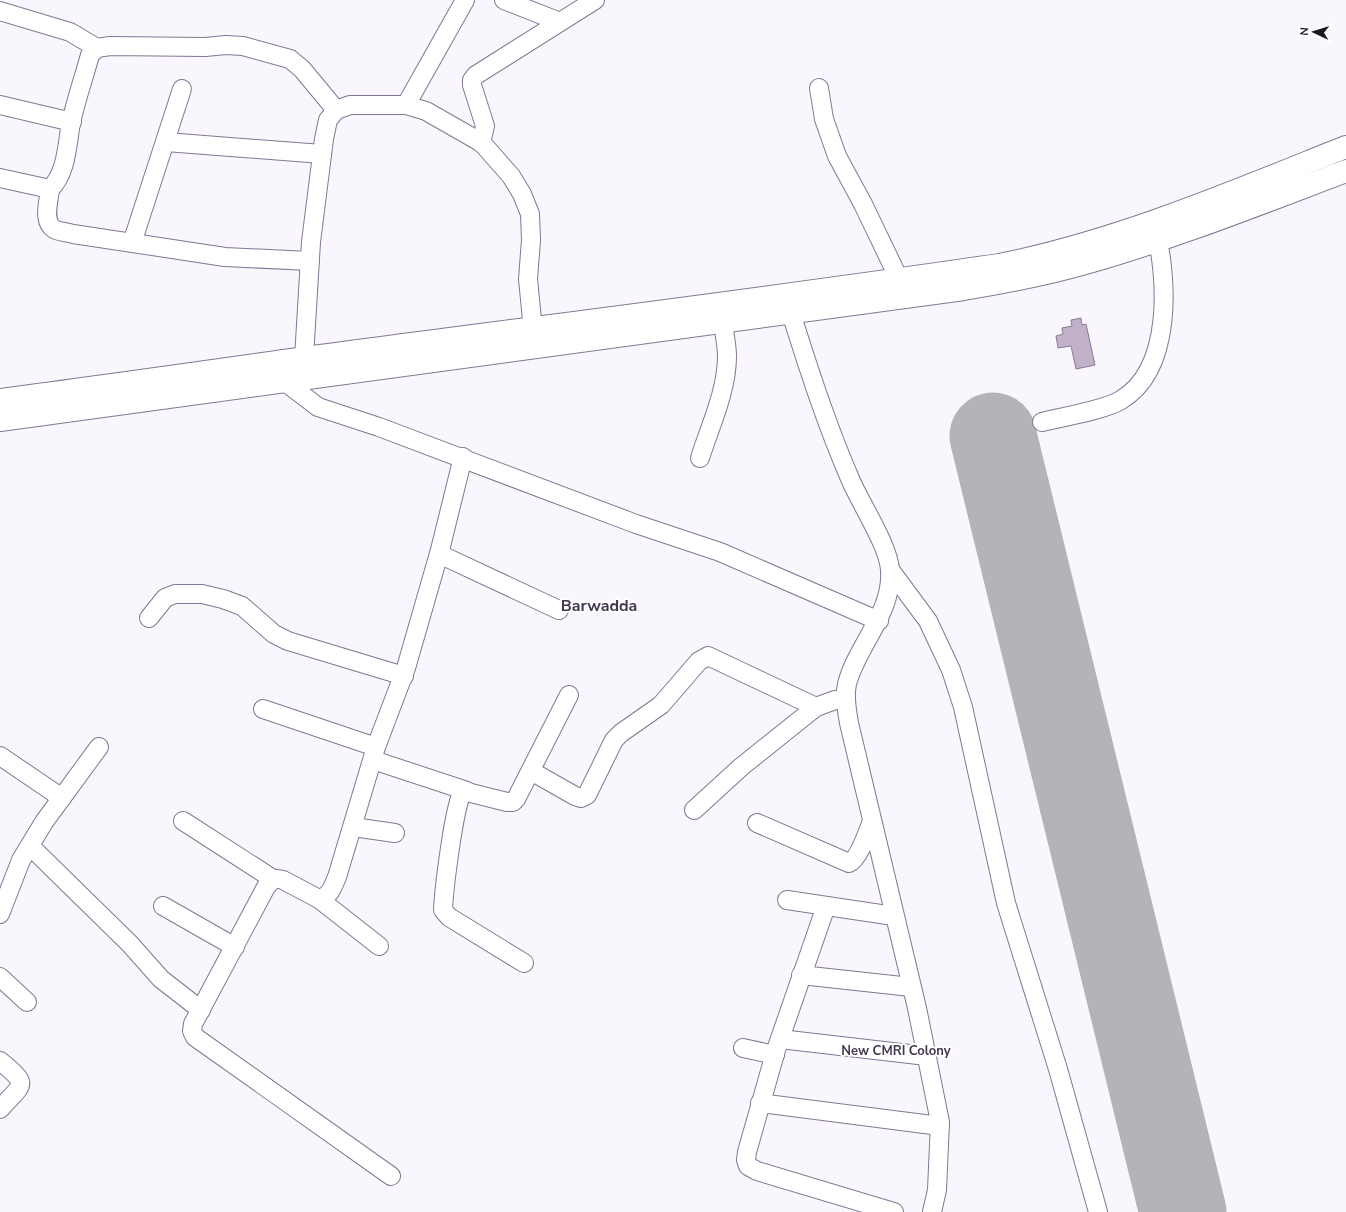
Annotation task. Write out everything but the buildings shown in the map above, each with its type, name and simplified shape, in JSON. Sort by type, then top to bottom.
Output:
[{"type":"main road","points":[[0,400],[130,384],[304,358],[533,330],[900,288],[1021,280],[1088,263],[1155,231],[1346,147]]},
{"type":"main road","points":[[1155,231],[1346,171]]},
{"type":"main road","points":[[0,420],[791,313],[900,288]]},
{"type":"street","points":[[406,105],[465,0]]},
{"type":"street","points":[[504,0],[560,22]]},
{"type":"street","points":[[481,143],[485,126],[472,85],[472,80],[476,75],[595,0]]},
{"type":"street","points":[[0,11],[70,32],[97,48]]},
{"type":"street","points":[[310,261],[225,257],[73,234],[54,229],[48,222],[47,216],[50,189],[55,184],[63,165],[72,122],[90,55],[97,48],[110,46],[205,48],[226,45],[250,48],[290,59],[302,69],[336,110]]},
{"type":"street","points":[[819,88],[824,119],[837,156],[863,204],[900,288]]},
{"type":"street","points":[[132,243],[182,89]]},
{"type":"street","points":[[0,105],[72,122]]},
{"type":"street","points":[[304,358],[310,261],[322,154],[328,120],[336,110],[350,105],[406,105],[426,111],[481,143],[511,176],[522,194],[530,214],[531,240],[528,279],[533,330]]},
{"type":"street","points":[[166,142],[322,154]]},
{"type":"street","points":[[0,178],[50,189]]},
{"type":"street","points":[[1042,422],[1116,403],[1132,392],[1147,374],[1158,349],[1162,328],[1162,276],[1155,231]]},
{"type":"street","points":[[791,313],[819,401],[836,445],[852,484],[890,562],[891,571],[889,588],[879,621],[854,663],[846,686],[846,699],[872,821],[927,1056],[940,1126],[936,1190],[932,1212]]},
{"type":"street","points":[[700,458],[723,387],[726,371],[727,356],[723,322]]},
{"type":"street","points":[[284,381],[318,407],[463,457],[636,524],[720,552],[879,621]]},
{"type":"street","points":[[319,899],[325,898],[335,882],[353,827],[374,753],[404,676],[439,554],[463,457]]},
{"type":"street","points":[[439,554],[559,610]]},
{"type":"street","points":[[891,571],[928,621],[942,650],[958,692],[1006,903],[1058,1069],[1098,1212]]},
{"type":"street","points":[[149,618],[165,598],[175,594],[202,594],[223,599],[242,606],[274,634],[288,641],[404,676]]},
{"type":"street","points":[[531,771],[575,796],[581,798],[587,795],[614,740],[621,733],[661,705],[700,661],[708,656],[816,707]]},
{"type":"street","points":[[263,709],[467,791],[512,802],[522,790],[569,696]]},
{"type":"street","points":[[694,810],[741,767],[816,707],[835,700],[846,699]]},
{"type":"street","points":[[0,914],[21,860],[44,822],[99,748]]},
{"type":"street","points":[[0,756],[62,798]]},
{"type":"street","points":[[467,791],[463,791],[459,796],[443,910],[449,917],[524,963]]},
{"type":"street","points":[[757,823],[849,863],[853,861],[857,855],[872,821]]},
{"type":"street","points":[[182,822],[272,879],[277,878],[283,880],[319,899],[379,946]]},
{"type":"street","points":[[353,827],[395,833]]},
{"type":"street","points":[[30,846],[130,944],[161,978],[201,1010]]},
{"type":"street","points":[[272,879],[266,887],[193,1024],[192,1031],[194,1037],[391,1176]]},
{"type":"street","points":[[787,900],[894,916]]},
{"type":"street","points":[[163,906],[235,947]]},
{"type":"street","points":[[826,906],[777,1047],[760,1103],[746,1160],[748,1166],[757,1171],[894,1212]]},
{"type":"street","points":[[801,975],[911,987]]},
{"type":"street","points":[[0,977],[27,1002]]},
{"type":"street","points":[[743,1048],[777,1047],[927,1056]]},
{"type":"street","points":[[0,1061],[19,1077],[21,1081],[20,1086],[0,1110]]},
{"type":"street","points":[[760,1103],[940,1126]]},
{"type":"runway","points":[[993,436],[1183,1212]]},
{"type":"district","name":"Barwadda","points":[[599,606]]},
{"type":"district","name":"New CMRI Colony","points":[[896,1051]]}]
